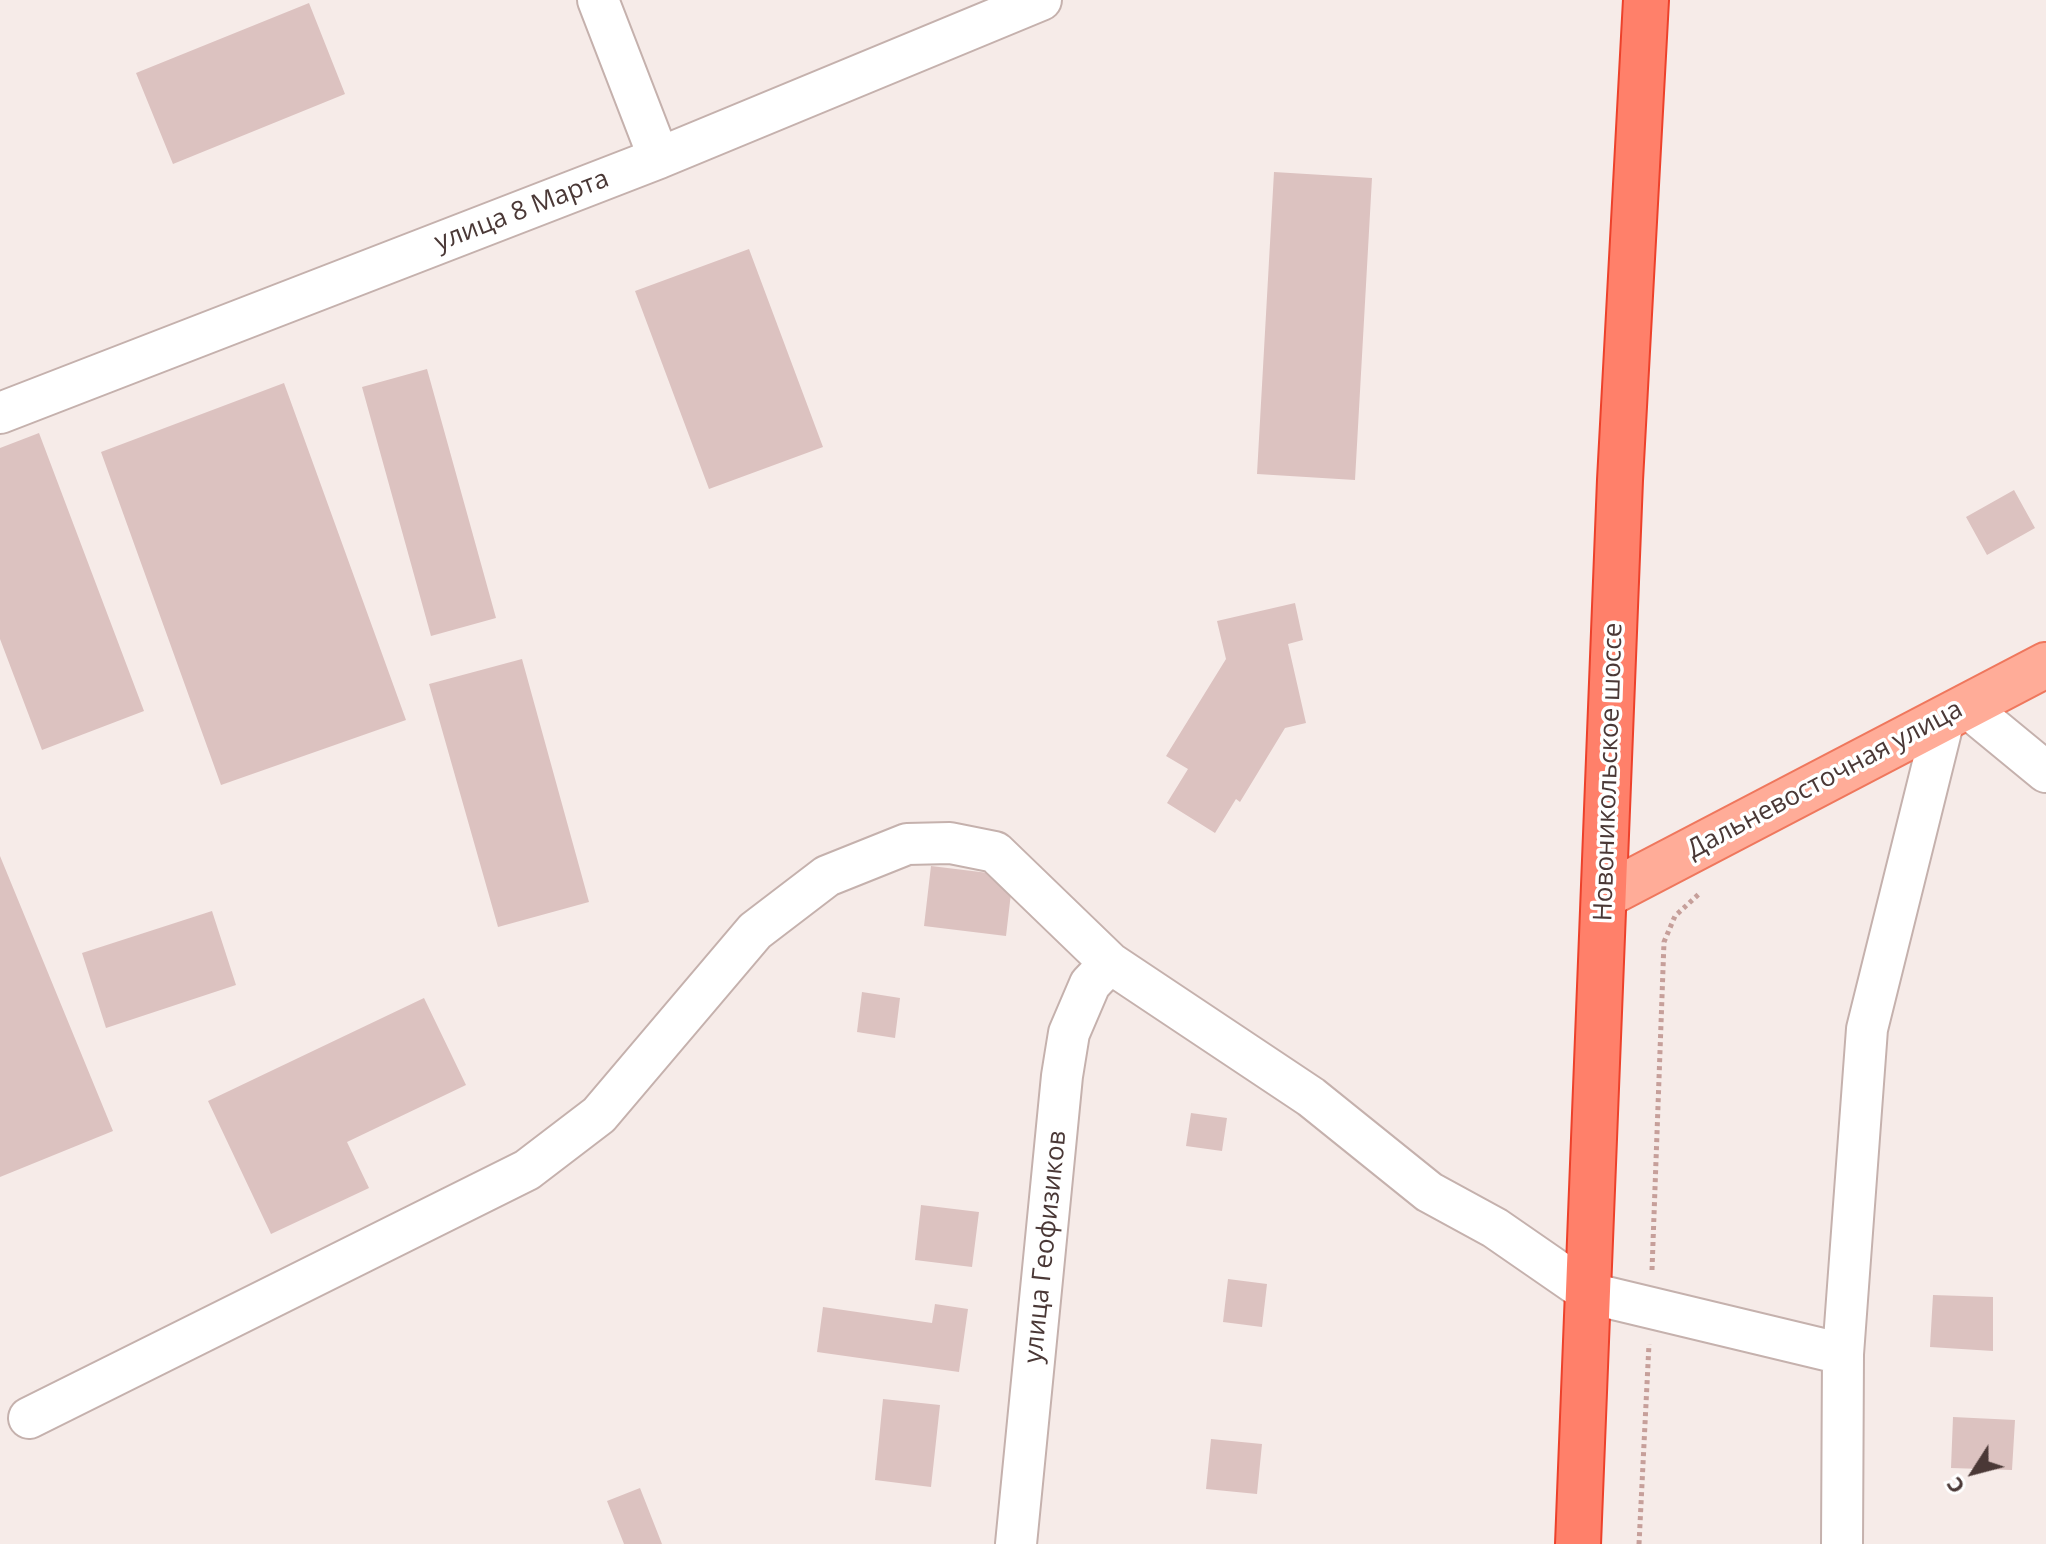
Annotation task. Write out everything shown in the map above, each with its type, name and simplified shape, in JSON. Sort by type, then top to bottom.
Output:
[{"type":"highway","name":"Новоникольское шоссе","points":[[1578,1544],[1620,480],[1646,0]]},
{"type":"main road","name":"Дальневосточная улица","points":[[1604,896],[2046,665]]},
{"type":"street","points":[[598,0],[659,158]]},
{"type":"street","name":"улица 8 Марта","points":[[0,413],[659,158],[1041,0]]},
{"type":"street","points":[[1842,1544],[1843,1354],[1867,1029],[1955,713],[2046,772]]},
{"type":"street","points":[[29,1418],[527,1170],[599,1115],[755,931],[827,876],[907,844],[950,843],[995,852],[1110,963],[1311,1097],[1429,1192],[1495,1228],[1589,1293],[1843,1354]]},
{"type":"street","name":"улица Геофизиков","points":[[1016,1544],[1062,1076],[1069,1033],[1090,984],[1110,963]]},
{"type":"path","points":[[1639,1544],[1664,942],[1675,916],[1707,886]]},
{"type":"building","points":[[309,3],[345,94],[173,164],[136,73]]},
{"type":"building","points":[[1274,172],[1372,178],[1355,480],[1257,474]]},
{"type":"building","points":[[749,249],[823,447],[709,489],[635,291]]},
{"type":"building","points":[[427,369],[496,618],[431,636],[362,387]]},
{"type":"building","points":[[284,383],[406,720],[221,785],[101,452]]},
{"type":"building","points":[[39,433],[144,711],[42,750],[0,639],[0,448]]},
{"type":"building","points":[[2014,490],[2035,528],[1987,555],[1966,517]]},
{"type":"building","points":[[1295,603],[1303,640],[1288,644],[1306,723],[1285,728],[1240,802],[1236,799],[1215,833],[1167,803],[1188,769],[1166,756],[1226,659],[1217,621]]},
{"type":"building","points":[[522,659],[589,902],[498,927],[429,684]]},
{"type":"building","points":[[0,856],[113,1131],[0,1177]]},
{"type":"building","points":[[931,866],[1013,876],[1006,936],[924,926]]},
{"type":"building","points":[[212,911],[236,985],[106,1028],[82,953]]},
{"type":"building","points":[[862,992],[900,998],[895,1038],[857,1032]]},
{"type":"building","points":[[424,998],[466,1085],[347,1142],[369,1188],[271,1234],[208,1101]]},
{"type":"building","points":[[1191,1113],[1227,1118],[1222,1151],[1186,1146]]},
{"type":"building","points":[[921,1205],[979,1212],[972,1267],[915,1260]]},
{"type":"building","points":[[1228,1279],[1267,1284],[1262,1327],[1223,1322]]},
{"type":"building","points":[[1933,1295],[1993,1297],[1993,1351],[1930,1347]]},
{"type":"building","points":[[935,1304],[968,1309],[959,1372],[817,1352],[823,1307],[932,1323]]},
{"type":"building","points":[[883,1399],[940,1405],[931,1487],[875,1480]]},
{"type":"building","points":[[1953,1417],[2015,1420],[2012,1470],[1951,1468]]},
{"type":"building","points":[[1211,1439],[1262,1444],[1257,1494],[1206,1489]]},
{"type":"building","points":[[640,1488],[662,1544],[624,1544],[607,1501]]}]
